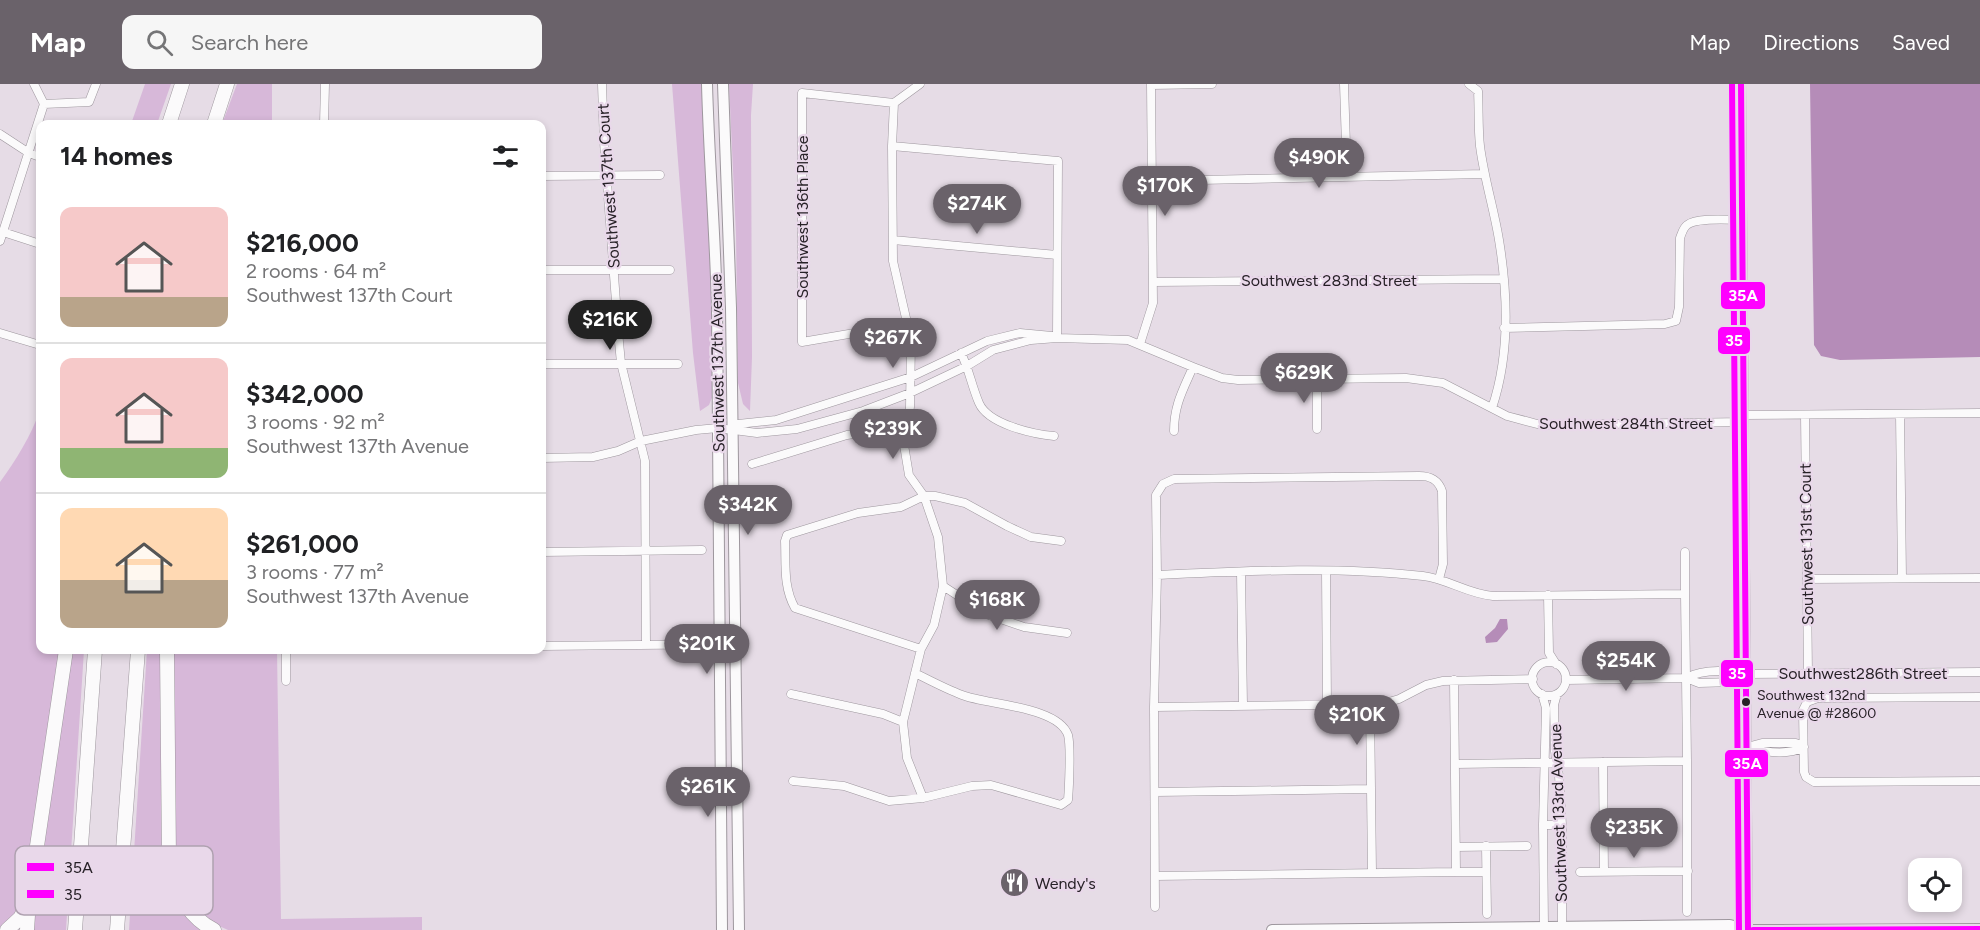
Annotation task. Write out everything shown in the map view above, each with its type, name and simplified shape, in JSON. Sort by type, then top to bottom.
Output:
[{"type":"highway","points":[[170,120],[182,84]]},
{"type":"highway","points":[[215,120],[227,84]]},
{"type":"highway","points":[[37,846],[65,654]]},
{"type":"highway","points":[[81,846],[95,654]]},
{"type":"highway","points":[[123,846],[138,654]]},
{"type":"highway","points":[[166,654],[170,846]]},
{"type":"highway","points":[[7,930],[22,915]]},
{"type":"highway","points":[[27,930],[28,915]]},
{"type":"highway","points":[[194,915],[214,930]]},
{"type":"main road","name":"Southwest 137th Avenue","points":[[707,84],[708,141],[715,225],[721,644],[722,930]]},
{"type":"main road","name":"Southwest 137th Avenue","points":[[723,84],[730,223],[738,930]]},
{"type":"main road","points":[[722,807],[736,806]]},
{"type":"main road","points":[[1272,930],[1735,925],[1748,930]]},
{"type":"main road","points":[[1753,930],[1980,929]]},
{"type":"street","points":[[34,84],[44,105],[39,120]]},
{"type":"street","points":[[44,105],[89,102],[96,84]]},
{"type":"street","points":[[324,120],[325,84]]},
{"type":"street","name":"Southwest 137th Court","points":[[602,84],[606,176],[621,363],[645,461],[646,645]]},
{"type":"street","points":[[920,84],[894,103],[892,146],[893,261],[911,340],[908,426],[904,445],[909,475],[924,496],[938,537],[943,586],[934,625],[921,649],[903,722],[907,758],[923,798]]},
{"type":"street","points":[[1140,344],[1153,303],[1151,84],[1212,84]]},
{"type":"street","points":[[1344,84],[1347,176]]},
{"type":"street","points":[[1469,84],[1478,91],[1480,145],[1504,279],[1504,355],[1500,386],[1492,408]]},
{"type":"street","points":[[1741,84],[1748,930]]},
{"type":"street","name":"Southwest 136th Place","points":[[894,103],[802,93],[802,342],[907,324]]},
{"type":"street","points":[[0,241],[36,131]]},
{"type":"street","points":[[0,134],[36,156]]},
{"type":"street","points":[[892,146],[1058,160],[1057,338]]},
{"type":"street","points":[[1152,181],[1485,174]]},
{"type":"street","points":[[546,176],[660,175]]},
{"type":"street","points":[[1504,328],[1665,324],[1676,321],[1679,307],[1680,238],[1683,229],[1689,223],[1698,221],[1742,220]]},
{"type":"street","points":[[3,232],[36,243]]},
{"type":"street","points":[[894,240],[1057,255]]},
{"type":"street","points":[[546,270],[670,270]]},
{"type":"street","name":"Southwest 283nd Street","points":[[1153,282],[1504,279]]},
{"type":"street","points":[[0,333],[36,344]]},
{"type":"street","name":"Southwest 284th Street","points":[[732,429],[738,424],[776,420],[910,377],[987,341],[1020,333],[1044,334],[1057,338]]},
{"type":"street","name":"Southwest 284th Street","points":[[546,458],[593,457],[674,433],[718,428],[757,433],[797,429],[863,411],[910,393],[967,366],[993,350],[1032,340],[1057,338],[1128,340],[1222,378],[1238,380],[1426,379],[1443,383],[1507,416],[1541,425],[1744,419],[1805,414],[1980,413]]},
{"type":"street","points":[[961,353],[979,404],[987,415],[1030,434],[1054,436]]},
{"type":"street","points":[[546,364],[678,364]]},
{"type":"street","points":[[1174,431],[1177,403],[1193,367]]},
{"type":"street","points":[[1317,378],[1317,429]]},
{"type":"street","name":"Southwest 131st Court","points":[[1805,414],[1808,674]]},
{"type":"street","points":[[1900,414],[1902,578]]},
{"type":"street","points":[[752,464],[847,435],[908,426]]},
{"type":"street","points":[[1155,907],[1156,495],[1159,487],[1174,479],[1419,476],[1432,478],[1442,491],[1443,564],[1439,579]]},
{"type":"street","points":[[921,649],[795,608],[789,598],[786,585],[785,541],[787,535],[858,513],[901,507],[924,496],[935,496],[965,503],[1031,537],[1061,541]]},
{"type":"street","points":[[546,552],[702,550]]},
{"type":"street","points":[[1685,552],[1688,912]]},
{"type":"street","points":[[1157,574],[1326,571],[1380,573],[1439,579],[1485,596],[1685,594]]},
{"type":"street","points":[[1326,571],[1327,705]]},
{"type":"street","points":[[1241,573],[1243,706]]},
{"type":"street","points":[[1807,579],[1980,578]]},
{"type":"street","points":[[943,586],[986,614],[1024,627],[1067,633]]},
{"type":"street","points":[[1548,596],[1549,653],[1537,669],[1533,679],[1535,688],[1542,694],[1557,694],[1563,688],[1566,680],[1564,670],[1556,664],[1549,653]]},
{"type":"street","points":[[546,646],[735,644]]},
{"type":"street","points":[[286,654],[286,681]]},
{"type":"street","points":[[1543,664],[1556,664]]},
{"type":"street","name":"Southwest286th Street","points":[[1566,680],[1686,678],[1700,683],[1733,682],[1746,674],[1980,672]]},
{"type":"street","points":[[793,781],[844,786],[889,801],[923,798],[972,786],[991,785],[1061,805],[1068,800],[1068,735],[1059,723],[1040,713],[963,696],[915,673]]},
{"type":"street","points":[[1154,707],[1370,704],[1391,702],[1434,682],[1533,679]]},
{"type":"street","points":[[1454,680],[1456,872]]},
{"type":"street","points":[[790,694],[883,714],[903,722]]},
{"type":"street","name":"Southwest 133rd Avenue","points":[[1542,694],[1546,708],[1543,825],[1545,928]]},
{"type":"street","name":"Southwest 133rd Avenue","points":[[1557,694],[1554,707],[1562,825],[1561,928]]},
{"type":"street","points":[[1980,697],[1813,699],[1804,707],[1804,774],[1814,782],[1980,781]]},
{"type":"street","points":[[1370,704],[1372,873]]},
{"type":"street","points":[[1747,747],[1762,752],[1796,751],[1804,747]]},
{"type":"street","points":[[1455,764],[1687,761]]},
{"type":"street","points":[[1603,762],[1604,872]]},
{"type":"street","points":[[1155,792],[1371,789]]},
{"type":"street","points":[[1543,825],[1562,825]]},
{"type":"street","points":[[1486,846],[1486,914]]},
{"type":"street","points":[[1456,847],[1527,846]]},
{"type":"street","points":[[1580,872],[1688,871]]},
{"type":"street","points":[[1155,876],[1486,872]]},
{"type":"shaded area","points":[[145,84],[171,84],[158,120],[132,120]]},
{"type":"shaded area","points":[[237,84],[272,84],[272,120],[224,120]]},
{"type":"shaded area","points":[[672,84],[702,84],[712,250],[713,395],[709,405],[700,411],[693,353]]},
{"type":"shaded area","points":[[729,84],[753,84],[750,411],[743,404],[738,383],[736,235]]},
{"type":"shaded area","points":[[1810,84],[1980,84],[1980,357],[1840,360],[1821,356],[1814,345]]},
{"type":"shaded area","points":[[36,420],[36,654],[61,654],[31,846],[15,846],[16,915],[0,930],[0,482],[23,448]]},
{"type":"shaded area","points":[[1500,619],[1507,619],[1508,629],[1497,642],[1486,643],[1485,637],[1495,628]]},
{"type":"shaded area","points":[[69,654],[84,654],[71,846],[41,846]]},
{"type":"shaded area","points":[[147,654],[163,654],[163,846],[134,846]]},
{"type":"shaded area","points":[[170,654],[277,654],[281,919],[422,917],[422,930],[228,930],[208,921],[202,915],[213,915],[213,846],[173,846]]},
{"type":"shaded area","points":[[31,915],[67,915],[66,930],[29,930]]},
{"type":"shaded area","points":[[130,915],[197,915],[206,930],[129,930]]},
{"type":"transit line","name":"35","points":[[1732,84],[1739,930]]},
{"type":"transit line","name":"35A","points":[[1741,84],[1748,930]]},
{"type":"transit line","name":"35A","points":[[1753,930],[1980,929]]},
{"type":"place","name":"Southwest 132nd Avenue @ #28600","points":[[1746,702]]},
{"type":"place","name":"Wendy's","points":[[1014,883]]}]
